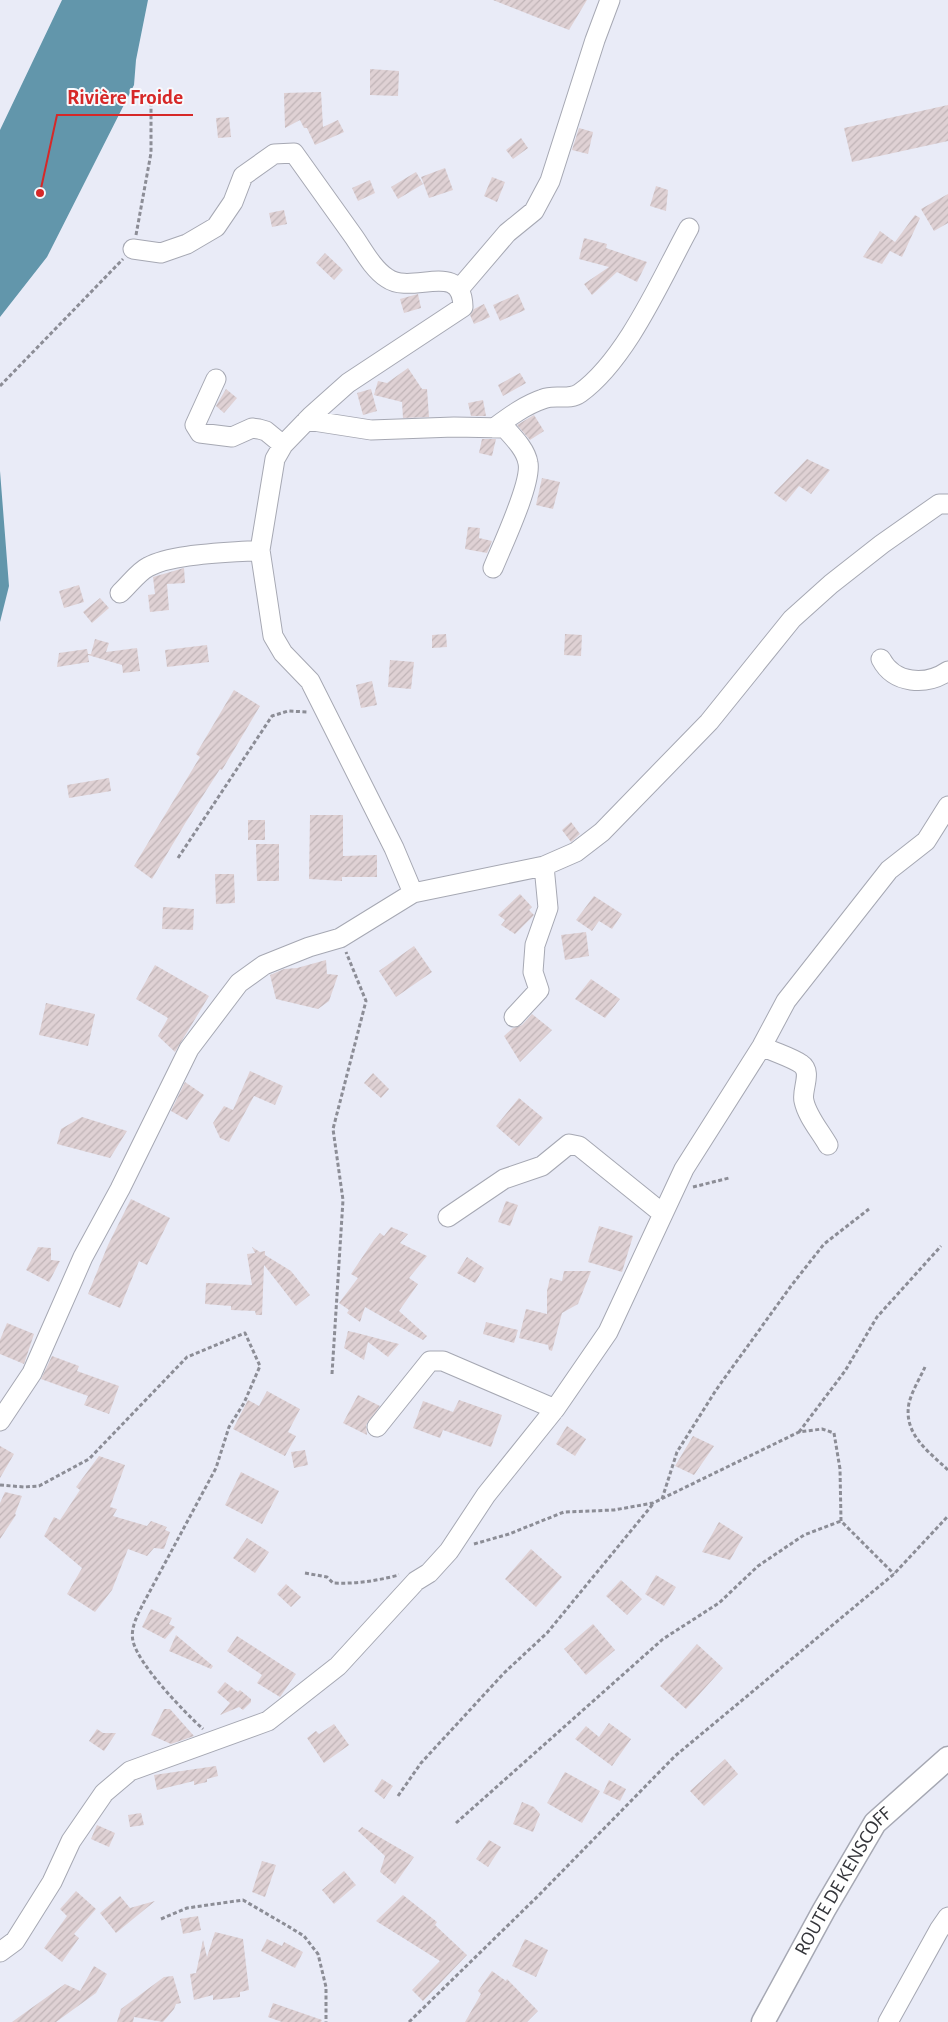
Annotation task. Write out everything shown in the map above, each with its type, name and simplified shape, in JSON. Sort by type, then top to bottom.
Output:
[{"type":"main road","name":"ROUTE DE KENSCOFF","points":[[763,2022],[824,1910],[875,1823],[948,1758]]},
{"type":"street","points":[[460,288],[508,233],[534,211],[550,181],[595,40],[610,0]]},
{"type":"street","points":[[133,248],[161,253],[187,244],[216,227],[234,202],[243,176],[274,154],[294,153],[371,262],[386,278],[397,283],[450,281],[460,288],[464,307],[348,383],[307,420],[283,445],[275,459],[260,550],[273,636],[283,653],[310,681],[394,848],[413,893]]},
{"type":"street","points":[[494,428],[515,412],[544,398],[568,397],[579,394],[615,360],[690,228]]},
{"type":"street","points":[[216,379],[196,425],[200,433],[232,436],[252,428],[259,428],[266,431],[283,445]]},
{"type":"street","points":[[307,420],[371,430],[505,428],[519,444],[528,462],[528,480],[493,568]]},
{"type":"street","points":[[0,1421],[32,1374],[83,1257],[120,1189],[189,1049],[239,983],[264,965],[309,947],[340,938],[413,893],[544,866],[576,852],[602,832],[709,722],[792,619],[882,544],[939,504],[948,504]]},
{"type":"street","points":[[120,593],[148,567],[159,562],[260,550]]},
{"type":"street","points":[[881,659],[891,673],[905,680],[930,679],[941,676],[948,671]]},
{"type":"street","points":[[0,1952],[15,1941],[52,1882],[71,1841],[104,1793],[130,1771],[268,1721],[338,1666],[416,1581],[429,1573],[449,1551],[486,1495],[555,1409],[608,1332],[684,1169],[762,1046],[786,1001],[889,870],[926,841],[948,806]]},
{"type":"street","points":[[514,1017],[538,990],[533,972],[535,945],[548,908],[544,866]]},
{"type":"street","points":[[762,1046],[802,1064],[806,1071],[803,1100],[828,1145]]},
{"type":"street","points":[[448,1217],[504,1180],[542,1166],[569,1144],[579,1146],[662,1213]]},
{"type":"street","points":[[377,1427],[430,1361],[436,1360],[555,1409]]},
{"type":"street","points":[[888,2022],[948,1917]]},
{"type":"path","points":[[0,386],[133,248],[152,152],[151,102]]},
{"type":"path","points":[[178,858],[272,716],[288,710],[326,713]]},
{"type":"path","points":[[332,1374],[343,1200],[333,1130],[366,1001],[340,938]]},
{"type":"path","points":[[672,1192],[728,1178]]},
{"type":"path","points":[[662,1499],[677,1452],[716,1390],[791,1286],[824,1244],[869,1208]]},
{"type":"path","points":[[799,1432],[845,1371],[877,1317],[941,1246]]},
{"type":"path","points":[[0,1485],[38,1486],[89,1460],[187,1357],[245,1333],[260,1366],[244,1403],[229,1427],[216,1468],[143,1604],[134,1624],[132,1640],[146,1666],[188,1716],[216,1741]]},
{"type":"path","points":[[926,1367],[910,1402],[908,1421],[917,1440],[948,1470]]},
{"type":"path","points":[[449,1551],[509,1534],[564,1512],[614,1510],[653,1503],[799,1432],[822,1429],[834,1433],[840,1469],[841,1521],[894,1574]]},
{"type":"path","points":[[398,1796],[421,1763],[504,1673],[547,1633],[653,1503]]},
{"type":"path","points":[[409,2022],[539,1895],[675,1756],[894,1574],[948,1516]]},
{"type":"path","points":[[456,1823],[663,1639],[719,1603],[758,1566],[804,1535],[841,1521]]},
{"type":"path","points":[[305,1573],[327,1576],[333,1583],[354,1584],[401,1574]]},
{"type":"path","points":[[161,1918],[186,1908],[243,1900],[304,1936],[318,1954],[326,1987],[326,2022]]},
{"type":"water","points":[[62,0],[148,0],[136,60],[134,85],[47,257],[0,317],[0,130]]},
{"type":"water","points":[[0,471],[9,586],[0,622]]},
{"type":"building","points":[[493,0],[587,0],[569,30]]},
{"type":"building","points":[[370,69],[399,71],[398,96],[370,95]]},
{"type":"building","points":[[321,92],[323,127],[338,120],[344,132],[315,145],[307,128],[304,128],[300,120],[285,128],[284,93]]},
{"type":"building","points":[[948,105],[948,141],[852,162],[844,128]]},
{"type":"building","points":[[229,117],[231,137],[218,138],[216,118]]},
{"type":"building","points":[[579,128],[593,132],[588,154],[572,150]]},
{"type":"building","points":[[521,138],[528,148],[513,159],[506,150]]},
{"type":"building","points":[[445,168],[453,190],[429,198],[421,177]]},
{"type":"building","points":[[416,172],[423,184],[398,199],[391,187]]},
{"type":"building","points":[[492,177],[505,182],[497,202],[484,196]]},
{"type":"building","points":[[370,180],[375,193],[358,201],[352,188]]},
{"type":"building","points":[[656,186],[668,190],[666,211],[650,206]]},
{"type":"building","points":[[948,194],[948,223],[934,231],[921,209]]},
{"type":"building","points":[[284,210],[287,224],[272,227],[269,213]]},
{"type":"building","points":[[915,215],[920,218],[902,257],[890,251],[882,264],[863,257],[880,231],[895,242]]},
{"type":"building","points":[[584,238],[607,244],[606,248],[647,262],[637,282],[617,272],[592,295],[584,284],[609,267],[579,259]]},
{"type":"building","points":[[325,253],[343,270],[334,280],[316,263]]},
{"type":"building","points":[[418,294],[421,308],[404,313],[400,299]]},
{"type":"building","points":[[518,294],[525,310],[500,321],[493,305]]},
{"type":"building","points":[[484,304],[490,317],[474,324],[470,315],[474,309]]},
{"type":"building","points":[[408,368],[422,389],[427,389],[429,417],[403,418],[402,402],[374,395],[378,381],[387,383]]},
{"type":"building","points":[[520,373],[526,383],[503,396],[498,385]]},
{"type":"building","points":[[226,389],[237,398],[224,413],[216,406]]},
{"type":"building","points":[[371,389],[377,411],[363,415],[357,393]]},
{"type":"building","points":[[483,400],[486,416],[471,416],[468,403]]},
{"type":"building","points":[[534,415],[544,431],[530,440],[517,425]]},
{"type":"building","points":[[482,439],[496,439],[492,456],[479,453]]},
{"type":"building","points":[[807,459],[830,470],[811,494],[799,486],[786,502],[774,493]]},
{"type":"building","points":[[542,478],[560,482],[553,509],[536,505]]},
{"type":"building","points":[[468,527],[480,528],[479,538],[492,541],[487,553],[465,549]]},
{"type":"building","points":[[184,568],[185,583],[167,584],[169,610],[150,612],[148,595],[155,594],[153,577]]},
{"type":"building","points":[[79,585],[84,602],[64,608],[59,591]]},
{"type":"building","points":[[100,598],[109,608],[92,623],[83,612]]},
{"type":"building","points":[[446,634],[447,647],[432,648],[432,635]]},
{"type":"building","points":[[565,634],[582,635],[581,656],[564,655]]},
{"type":"building","points":[[95,639],[109,643],[106,652],[137,648],[140,671],[123,673],[122,665],[88,655],[89,662],[57,667],[59,653],[87,649],[88,654],[91,654]]},
{"type":"building","points":[[207,645],[209,662],[167,667],[165,650]]},
{"type":"building","points":[[390,660],[414,662],[411,689],[388,687]]},
{"type":"building","points":[[372,681],[377,705],[361,708],[356,685]]},
{"type":"building","points":[[234,690],[260,706],[222,770],[220,769],[152,879],[134,866],[200,757],[196,754]]},
{"type":"building","points":[[109,778],[111,791],[69,798],[67,785]]},
{"type":"building","points":[[310,815],[343,815],[343,856],[377,855],[377,877],[342,877],[342,881],[309,879]]},
{"type":"building","points":[[248,820],[265,820],[265,840],[248,840]]},
{"type":"building","points":[[571,822],[580,834],[571,842],[562,830]]},
{"type":"building","points":[[256,844],[279,844],[279,881],[257,881]]},
{"type":"building","points":[[215,874],[234,874],[235,903],[216,904]]},
{"type":"building","points":[[520,894],[532,907],[529,910],[534,915],[515,934],[501,925],[505,920],[498,915]]},
{"type":"building","points":[[594,896],[622,914],[612,929],[599,921],[592,931],[576,920]]},
{"type":"building","points":[[163,907],[194,909],[193,930],[162,929]]},
{"type":"building","points":[[586,932],[589,956],[565,960],[561,935]]},
{"type":"building","points":[[414,946],[432,972],[396,997],[379,971]]},
{"type":"building","points":[[326,960],[327,974],[338,975],[329,1001],[318,1009],[276,999],[270,975],[284,969],[297,968]]},
{"type":"building","points":[[155,965],[209,996],[175,1052],[158,1036],[168,1018],[136,999]]},
{"type":"building","points":[[591,979],[620,999],[605,1018],[575,999]]},
{"type":"building","points":[[46,1003],[95,1014],[88,1046],[39,1035]]},
{"type":"building","points":[[532,1014],[552,1030],[520,1062],[504,1036],[513,1028],[522,1025]]},
{"type":"building","points":[[250,1071],[283,1086],[275,1105],[254,1096],[229,1142],[220,1138],[213,1123],[224,1106],[233,1110]]},
{"type":"building","points":[[373,1073],[389,1089],[381,1098],[364,1083]]},
{"type":"building","points":[[185,1082],[204,1095],[187,1120],[171,1111]]},
{"type":"building","points":[[519,1098],[543,1118],[519,1146],[496,1126]]},
{"type":"building","points":[[82,1117],[127,1131],[110,1158],[57,1144],[61,1129]]},
{"type":"building","points":[[131,1199],[170,1218],[147,1265],[139,1261],[120,1308],[88,1294],[108,1245]]},
{"type":"building","points":[[506,1201],[518,1205],[510,1226],[498,1222]]},
{"type":"building","points":[[599,1226],[633,1236],[622,1272],[588,1262]]},
{"type":"building","points":[[391,1227],[408,1234],[400,1243],[427,1256],[409,1278],[418,1284],[399,1311],[427,1336],[423,1340],[365,1307],[360,1322],[347,1313],[349,1310],[339,1303],[358,1278],[351,1274],[374,1240],[380,1233],[384,1236]]},
{"type":"building","points":[[38,1247],[51,1248],[51,1260],[60,1261],[49,1282],[26,1270]]},
{"type":"building","points":[[252,1247],[260,1252],[265,1251],[265,1255],[291,1271],[310,1295],[296,1306],[264,1265],[262,1315],[256,1315],[255,1311],[231,1310],[231,1306],[205,1304],[206,1283],[252,1285],[247,1254],[255,1253]]},
{"type":"building","points":[[467,1257],[484,1268],[475,1283],[457,1273]]},
{"type":"building","points":[[564,1271],[591,1271],[578,1304],[562,1313],[552,1351],[549,1350],[548,1345],[519,1338],[526,1309],[547,1314],[547,1291],[550,1278],[562,1281]]},
{"type":"building","points":[[486,1322],[518,1330],[514,1343],[483,1334]]},
{"type":"building","points":[[7,1323],[34,1334],[24,1364],[0,1354],[0,1340]]},
{"type":"building","points":[[348,1331],[399,1344],[388,1357],[368,1342],[364,1360],[344,1348]]},
{"type":"building","points":[[52,1356],[79,1366],[77,1371],[119,1386],[109,1414],[84,1405],[88,1396],[41,1379]]},
{"type":"building","points":[[267,1391],[300,1409],[288,1432],[296,1436],[285,1456],[233,1429],[248,1400],[259,1406]]},
{"type":"building","points":[[358,1395],[380,1406],[366,1425],[367,1435],[343,1423]]},
{"type":"building","points":[[459,1400],[502,1415],[491,1447],[443,1430],[440,1438],[413,1428],[423,1401],[453,1412]]},
{"type":"building","points":[[567,1426],[586,1439],[575,1456],[556,1444]]},
{"type":"building","points":[[693,1436],[714,1446],[694,1475],[675,1466]]},
{"type":"building","points":[[0,1446],[14,1454],[0,1478]]},
{"type":"building","points":[[305,1450],[308,1465],[294,1468],[291,1452]]},
{"type":"building","points":[[99,1456],[125,1465],[110,1507],[117,1509],[113,1516],[147,1526],[151,1521],[167,1527],[165,1530],[170,1532],[164,1549],[154,1548],[147,1556],[128,1549],[112,1590],[95,1612],[67,1594],[82,1568],[44,1536],[54,1517],[60,1520],[80,1490],[76,1487]]},
{"type":"building","points":[[241,1472],[279,1491],[262,1524],[225,1505]]},
{"type":"building","points":[[5,1492],[22,1496],[16,1515],[0,1539],[0,1503]]},
{"type":"building","points":[[719,1522],[743,1537],[730,1560],[702,1552]]},
{"type":"building","points":[[247,1538],[269,1552],[255,1573],[233,1558]]},
{"type":"building","points":[[531,1549],[562,1577],[536,1607],[505,1579]]},
{"type":"building","points":[[656,1575],[676,1587],[664,1606],[645,1594]]},
{"type":"building","points":[[621,1580],[642,1599],[627,1615],[606,1596]]},
{"type":"building","points":[[286,1584],[301,1597],[291,1607],[277,1594]]},
{"type":"building","points":[[151,1609],[172,1618],[169,1624],[175,1627],[165,1639],[142,1627]]},
{"type":"building","points":[[593,1624],[615,1650],[586,1675],[564,1649]]},
{"type":"building","points":[[176,1635],[213,1666],[211,1669],[169,1651]]},
{"type":"building","points":[[237,1636],[296,1674],[280,1697],[257,1683],[262,1675],[227,1651]]},
{"type":"building","points":[[697,1644],[723,1668],[686,1709],[660,1686]]},
{"type":"building","points":[[225,1682],[238,1692],[240,1690],[251,1699],[251,1702],[243,1710],[239,1707],[220,1715],[230,1703],[217,1692]]},
{"type":"building","points":[[164,1709],[170,1709],[194,1736],[171,1744],[151,1735]]},
{"type":"building","points":[[609,1723],[631,1739],[612,1766],[575,1739],[586,1726],[599,1737]]},
{"type":"building","points":[[334,1724],[349,1745],[324,1763],[307,1738],[316,1731],[319,1734]]},
{"type":"building","points":[[97,1729],[103,1733],[116,1733],[104,1751],[89,1741]]},
{"type":"building","points":[[725,1759],[738,1774],[704,1806],[690,1791]]},
{"type":"building","points":[[216,1766],[218,1776],[207,1779],[207,1782],[194,1785],[194,1781],[157,1790],[154,1775]]},
{"type":"building","points":[[565,1772],[600,1791],[582,1823],[547,1803]]},
{"type":"building","points":[[382,1779],[393,1786],[384,1799],[374,1791]]},
{"type":"building","points":[[609,1780],[626,1789],[620,1801],[603,1793]]},
{"type":"building","points":[[522,1802],[534,1807],[540,1814],[533,1832],[513,1824]]},
{"type":"building","points":[[141,1813],[144,1825],[130,1827],[128,1815]]},
{"type":"building","points":[[97,1825],[115,1833],[109,1847],[91,1839]]},
{"type":"building","points":[[362,1827],[414,1857],[395,1884],[380,1872],[385,1856],[358,1831]]},
{"type":"building","points":[[489,1840],[501,1847],[488,1867],[476,1859]]},
{"type":"building","points":[[262,1861],[276,1865],[265,1897],[252,1892]]},
{"type":"building","points":[[344,1871],[356,1885],[334,1904],[322,1890]]},
{"type":"building","points":[[76,1891],[96,1909],[74,1934],[79,1938],[62,1962],[44,1948],[67,1916],[60,1909]]},
{"type":"building","points":[[403,1895],[437,1922],[435,1925],[467,1955],[423,2001],[412,1990],[440,1961],[376,1921]]},
{"type":"building","points":[[120,1896],[130,1908],[155,1901],[116,1933],[100,1913]]},
{"type":"building","points":[[198,1916],[201,1930],[183,1934],[180,1919]]},
{"type":"building","points":[[215,1932],[243,1939],[249,1990],[240,1992],[240,1997],[213,2000],[213,1995],[194,2000],[190,1974],[196,1973],[203,1940],[207,1957]]},
{"type":"building","points":[[267,1939],[282,1946],[284,1942],[303,1952],[295,1968],[261,1951]]},
{"type":"building","points":[[525,1939],[548,1950],[536,1977],[512,1966]]},
{"type":"building","points":[[94,1966],[107,1974],[96,1993],[56,2022],[12,2022],[65,1984],[80,1991]]},
{"type":"building","points":[[492,1971],[506,1981],[507,1979],[538,2011],[527,2022],[465,2022],[481,1994],[478,1991]]},
{"type":"building","points":[[173,1976],[181,2003],[176,2004],[163,2022],[134,2017],[133,2022],[117,2022],[121,2009],[164,1977]]},
{"type":"building","points":[[273,2003],[322,2020],[321,2022],[282,2022],[268,2017]]},
{"type":"place","name":"Rivière Froide","points":[[40,193]]}]
